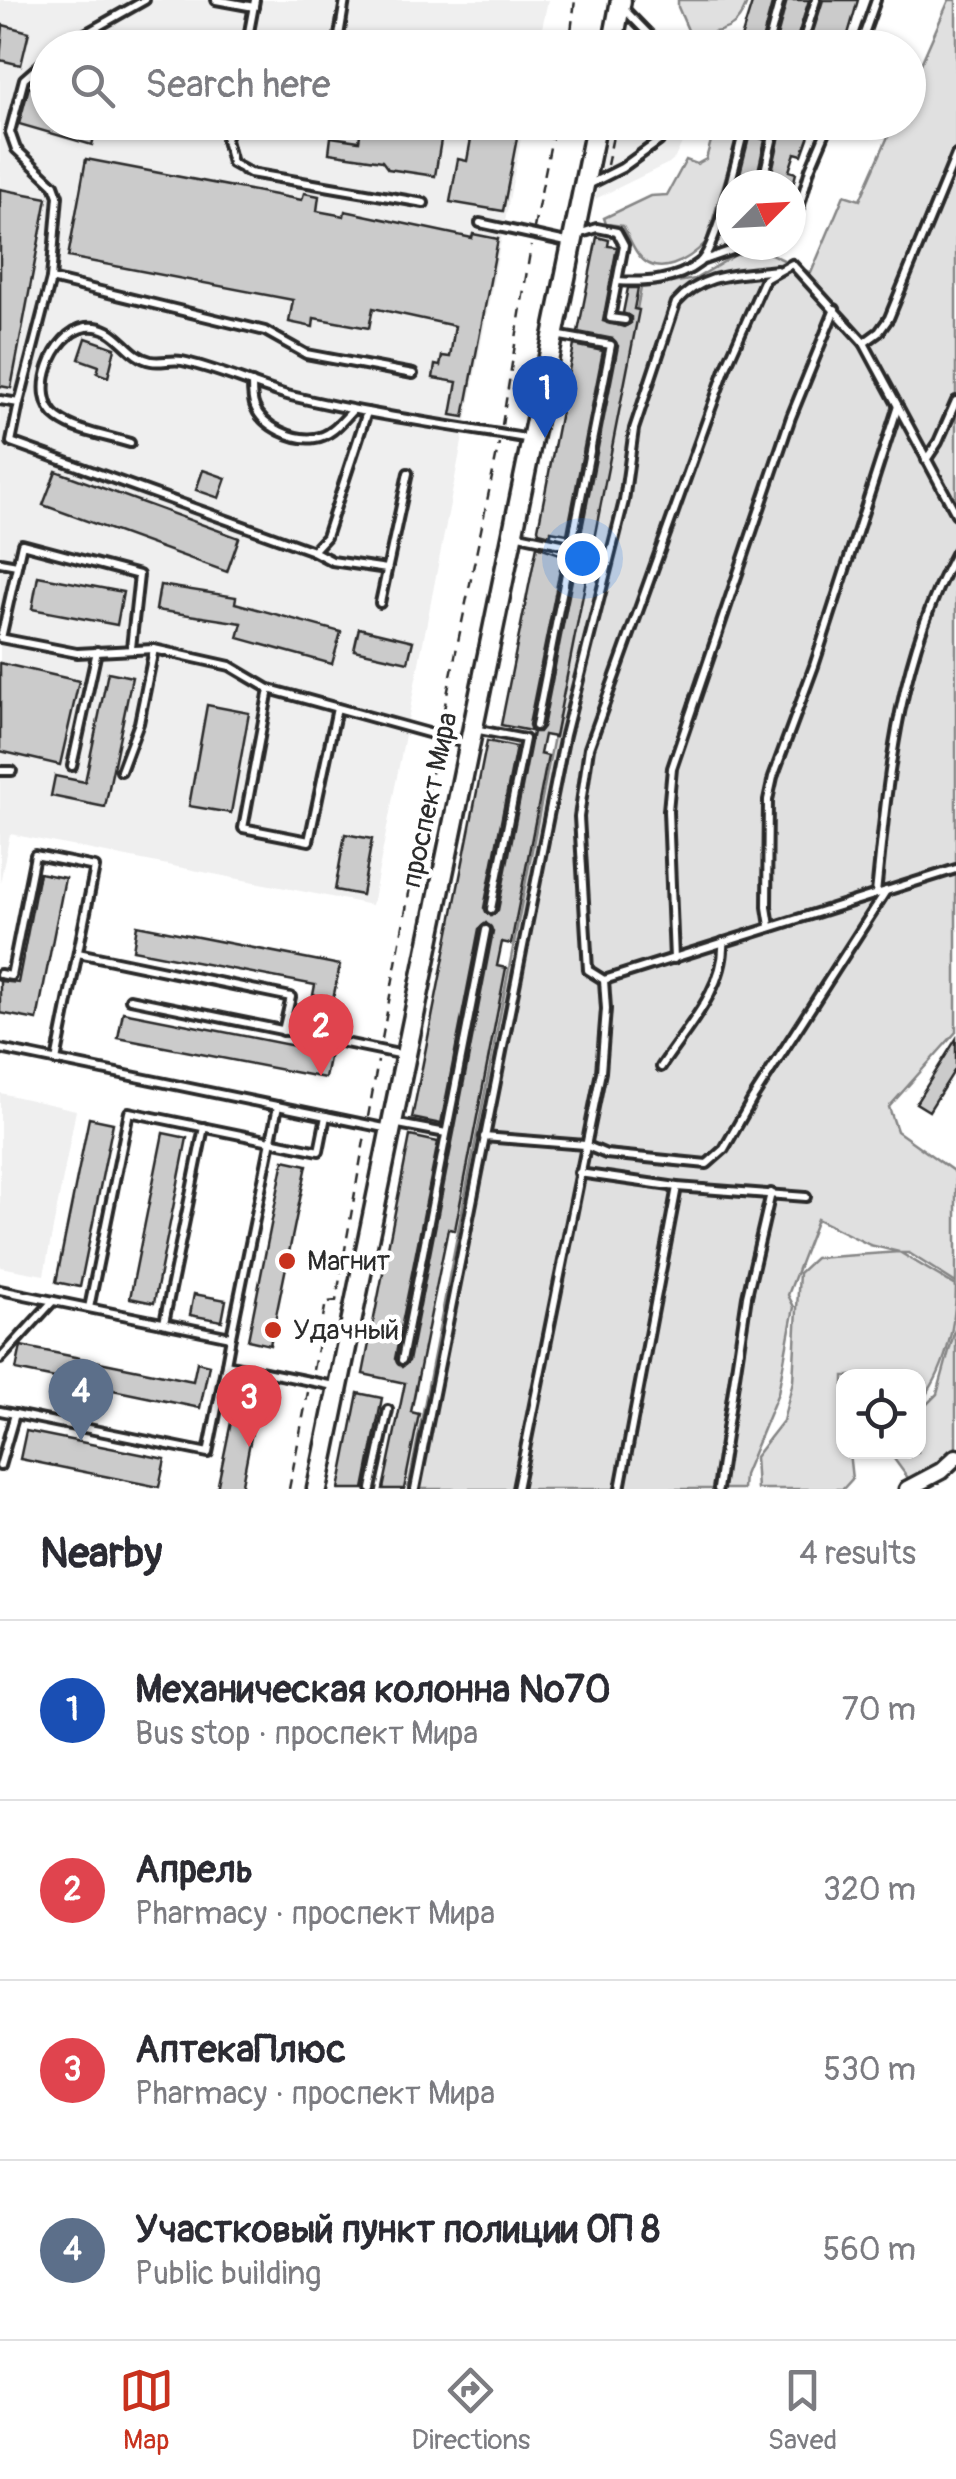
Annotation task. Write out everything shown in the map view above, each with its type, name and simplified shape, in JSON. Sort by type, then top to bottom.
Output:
[{"type":"street","points":[[615,30],[620,3]]},
{"type":"street","name":"проспект Мира","points":[[317,1489],[593,140]]},
{"type":"street","points":[[907,1489],[956,1456]]},
{"type":"lane","points":[[92,30],[144,0]]},
{"type":"lane","points":[[216,0],[255,4],[250,30]]},
{"type":"lane","points":[[340,30],[345,0]]},
{"type":"lane","points":[[772,30],[780,0]]},
{"type":"lane","points":[[807,30],[816,0]]},
{"type":"lane","points":[[865,30],[876,0]]},
{"type":"lane","points":[[620,3],[645,30]]},
{"type":"lane","points":[[30,74],[24,79],[10,132],[16,148],[54,185],[58,196],[52,278],[11,442],[313,551],[332,562],[387,569]]},
{"type":"lane","points":[[226,140],[232,164],[250,172],[424,203]]},
{"type":"lane","points":[[703,261],[713,242],[742,140]]},
{"type":"lane","points":[[766,170],[773,140]]},
{"type":"lane","points":[[806,184],[822,140]]},
{"type":"lane","points":[[584,186],[604,178],[659,141]]},
{"type":"lane","points":[[864,342],[879,332],[889,318],[952,178],[956,154]]},
{"type":"lane","points":[[480,223],[573,240],[597,228],[617,232],[624,245],[610,318],[625,320]]},
{"type":"lane","points":[[617,281],[656,282],[716,256]]},
{"type":"lane","points":[[956,514],[864,342],[792,264],[766,279],[726,367],[589,748],[579,817],[588,970],[604,980],[956,869]]},
{"type":"lane","points":[[415,1489],[565,734],[624,501],[634,430],[676,303],[688,289],[704,280],[740,272],[778,270]]},
{"type":"lane","points":[[52,278],[265,331],[306,354],[412,374]]},
{"type":"lane","points":[[674,958],[668,811],[672,768],[791,417],[835,309]]},
{"type":"lane","points":[[130,443],[70,425],[55,417],[44,401],[55,352],[65,337],[84,327],[115,334],[137,356],[152,361],[179,360],[252,384],[367,412],[532,439]]},
{"type":"lane","points":[[536,726],[611,346],[554,335]]},
{"type":"lane","points":[[252,384],[254,406],[267,424],[291,435],[316,438],[326,434],[335,430],[353,409]]},
{"type":"lane","points":[[0,400],[20,404]]},
{"type":"lane","points":[[926,460],[956,401]]},
{"type":"lane","points":[[770,926],[768,800],[898,406]]},
{"type":"lane","points":[[313,551],[326,537],[367,412]]},
{"type":"lane","points":[[380,603],[408,473]]},
{"type":"lane","points":[[512,534],[571,546]]},
{"type":"lane","points":[[131,648],[139,575],[22,544],[0,638],[77,652],[154,649],[230,666],[268,689],[438,736],[524,739],[491,909]]},
{"type":"lane","points":[[876,895],[898,712],[918,638],[956,552]]},
{"type":"lane","points":[[0,562],[17,565]]},
{"type":"lane","points":[[122,771],[139,723],[154,649]]},
{"type":"lane","points":[[72,766],[98,650]]},
{"type":"lane","points":[[268,689],[243,828],[309,841],[337,708]]},
{"type":"lane","points":[[0,770],[12,771]]},
{"type":"lane","points":[[0,974],[11,976],[35,855],[95,867],[56,1060]]},
{"type":"lane","points":[[484,1137],[585,1144],[606,1154],[707,1164],[715,1159],[886,891]]},
{"type":"lane","points":[[402,1360],[486,930]]},
{"type":"lane","points":[[662,1067],[718,979],[725,962],[724,942]]},
{"type":"lane","points":[[78,953],[290,996],[284,1031]]},
{"type":"lane","points":[[517,1489],[601,1072],[604,980]]},
{"type":"lane","points":[[130,999],[405,1056]]},
{"type":"lane","points":[[0,1049],[367,1124],[446,1133]]},
{"type":"lane","points":[[0,1411],[208,1454],[278,1106]]},
{"type":"lane","points":[[89,1308],[129,1112],[319,1151],[326,1116]]},
{"type":"lane","points":[[164,1323],[204,1127]]},
{"type":"lane","points":[[579,1173],[677,1187],[806,1197]]},
{"type":"lane","points":[[620,1489],[677,1187]]},
{"type":"lane","points":[[718,1489],[747,1296],[771,1193]]},
{"type":"lane","points":[[0,1290],[231,1337]]},
{"type":"lane","points":[[0,1359],[53,1301]]},
{"type":"lane","points":[[226,1364],[337,1387]]},
{"type":"lane","points":[[372,1489],[388,1410]]},
{"type":"lane","points":[[0,1466],[15,1414]]},
{"type":"path","points":[[571,30],[575,0]]},
{"type":"path","points":[[635,30],[637,22]]},
{"type":"path","points":[[289,1489],[326,1302],[336,1301],[438,736],[501,434],[551,140]]},
{"type":"path","points":[[604,178],[612,140]]},
{"type":"shaded area","points":[[0,0],[548,0],[542,30],[30,30],[30,140],[521,140],[372,905],[10,834],[0,883]]},
{"type":"shaded area","points":[[678,0],[748,0],[736,22],[720,30],[688,30]]},
{"type":"shaded area","points":[[949,0],[956,0],[956,1032],[889,1107],[897,1131],[956,1173],[956,1283],[909,1253],[901,1253],[956,1286],[954,1316],[942,1364],[926,1394],[926,1369],[836,1369],[836,1459],[850,1459],[852,1479],[843,1489],[757,1489],[755,1457],[783,1421],[793,1381],[799,1273],[815,1258],[899,1252],[870,1245],[817,1219],[788,1295],[794,1307],[778,1393],[744,1475],[743,1489],[408,1489],[641,288],[695,279],[727,260],[784,260],[811,273],[844,195],[860,200],[886,140],[926,140],[926,52]]},
{"type":"shaded area","points":[[607,140],[683,140],[669,163],[595,199]]},
{"type":"shaded area","points":[[711,140],[737,140],[728,170],[716,170],[716,209],[706,242],[673,264],[654,266],[636,251],[623,226],[606,224],[604,218],[650,196],[667,195],[686,160],[697,164],[706,159]]},
{"type":"shaded area","points":[[0,1093],[76,1110],[44,1275],[0,1267]]},
{"type":"shaded area","points":[[956,1326],[956,1467],[916,1489],[894,1459],[926,1459],[926,1405],[937,1394]]},
{"type":"building","points":[[753,0],[773,0],[765,30],[744,30]]},
{"type":"building","points":[[787,0],[809,0],[800,30],[779,30]]},
{"type":"building","points":[[823,0],[858,0],[849,30],[814,30]]},
{"type":"building","points":[[3,25],[29,32],[21,65],[0,60]]},
{"type":"building","points":[[29,87],[30,127],[19,124]]},
{"type":"building","points":[[331,140],[441,140],[435,176],[388,169],[382,161],[329,153]]},
{"type":"building","points":[[471,140],[517,140],[503,211],[450,202],[458,159],[467,161]]},
{"type":"building","points":[[748,140],[765,140],[758,170],[741,170]]},
{"type":"building","points":[[779,140],[807,140],[802,155],[795,153],[789,170],[772,170]]},
{"type":"building","points":[[86,159],[302,200],[304,193],[319,196],[317,211],[344,216],[345,211],[472,238],[473,234],[498,239],[464,417],[451,415],[457,382],[433,378],[435,365],[440,366],[442,356],[450,357],[455,326],[373,308],[369,328],[314,318],[313,327],[289,322],[293,300],[68,257]]},
{"type":"building","points":[[0,189],[47,198],[11,388],[0,386]]},
{"type":"building","points":[[597,237],[609,240],[608,246],[617,247],[603,321],[624,327],[631,323],[631,317],[623,313],[628,288],[638,288],[634,309],[639,310],[555,737],[544,735],[540,754],[548,756],[511,944],[502,942],[497,966],[506,968],[455,1230],[448,1229],[411,1412],[419,1414],[404,1489],[383,1489],[405,1383],[363,1374],[410,1136],[438,1142],[395,1359],[402,1367],[409,1361],[455,1127],[493,931],[486,923],[479,929],[441,1124],[412,1118],[487,741],[516,747],[484,908],[491,916],[498,910],[533,732],[543,727],[618,346],[613,339],[578,332]]},
{"type":"building","points":[[86,338],[115,348],[108,377],[97,373],[99,366],[79,359]]},
{"type":"building","points":[[574,345],[603,351],[567,534],[551,531],[551,535],[538,529]]},
{"type":"building","points":[[203,470],[226,478],[219,498],[196,490]]},
{"type":"building","points":[[56,471],[239,538],[227,572],[43,505]]},
{"type":"building","points":[[537,546],[563,555],[529,725],[531,731],[501,725]]},
{"type":"building","points":[[38,576],[123,592],[117,625],[32,609]]},
{"type":"building","points":[[160,585],[236,597],[235,603],[341,632],[332,664],[238,638],[242,623],[156,610]]},
{"type":"building","points":[[359,628],[413,641],[408,662],[354,650]]},
{"type":"building","points":[[0,663],[79,681],[60,765],[0,751]]},
{"type":"building","points":[[108,672],[132,677],[105,807],[51,796],[55,776],[85,782]]},
{"type":"building","points":[[207,705],[249,713],[231,813],[189,806]]},
{"type":"building","points":[[345,834],[372,839],[362,895],[335,890]]},
{"type":"building","points":[[39,873],[65,878],[37,1020],[0,1013],[0,981],[18,983]]},
{"type":"building","points":[[137,925],[340,965],[333,999],[313,995],[315,985],[133,950]]},
{"type":"building","points":[[123,1012],[330,1053],[325,1078],[118,1038]]},
{"type":"building","points":[[956,1039],[956,1068],[929,1111],[916,1103]]},
{"type":"building","points":[[89,1118],[113,1123],[80,1287],[56,1282]]},
{"type":"building","points":[[163,1133],[187,1138],[154,1303],[130,1298]]},
{"type":"building","points":[[284,1160],[307,1165],[270,1345],[248,1340]]},
{"type":"building","points":[[194,1294],[226,1300],[222,1321],[190,1315]]},
{"type":"building","points":[[21,1346],[193,1381],[197,1362],[209,1365],[200,1408],[16,1370]]},
{"type":"building","points":[[241,1374],[263,1379],[241,1489],[217,1489]]},
{"type":"building","points":[[358,1393],[382,1398],[364,1489],[339,1489]]},
{"type":"building","points":[[26,1431],[165,1459],[159,1487],[20,1459]]},
{"type":"place","name":"Механическая колонна №70","points":[[545,438]]},
{"type":"place","name":"Апрель","points":[[321,1076]]},
{"type":"place","name":"Магнит","points":[[287,1261]]},
{"type":"place","name":"Удачный","points":[[273,1330]]},
{"type":"place","name":"Участковый пункт полиции ОП 8","points":[[81,1441]]},
{"type":"place","name":"АптекаПлюс","points":[[249,1447]]}]
